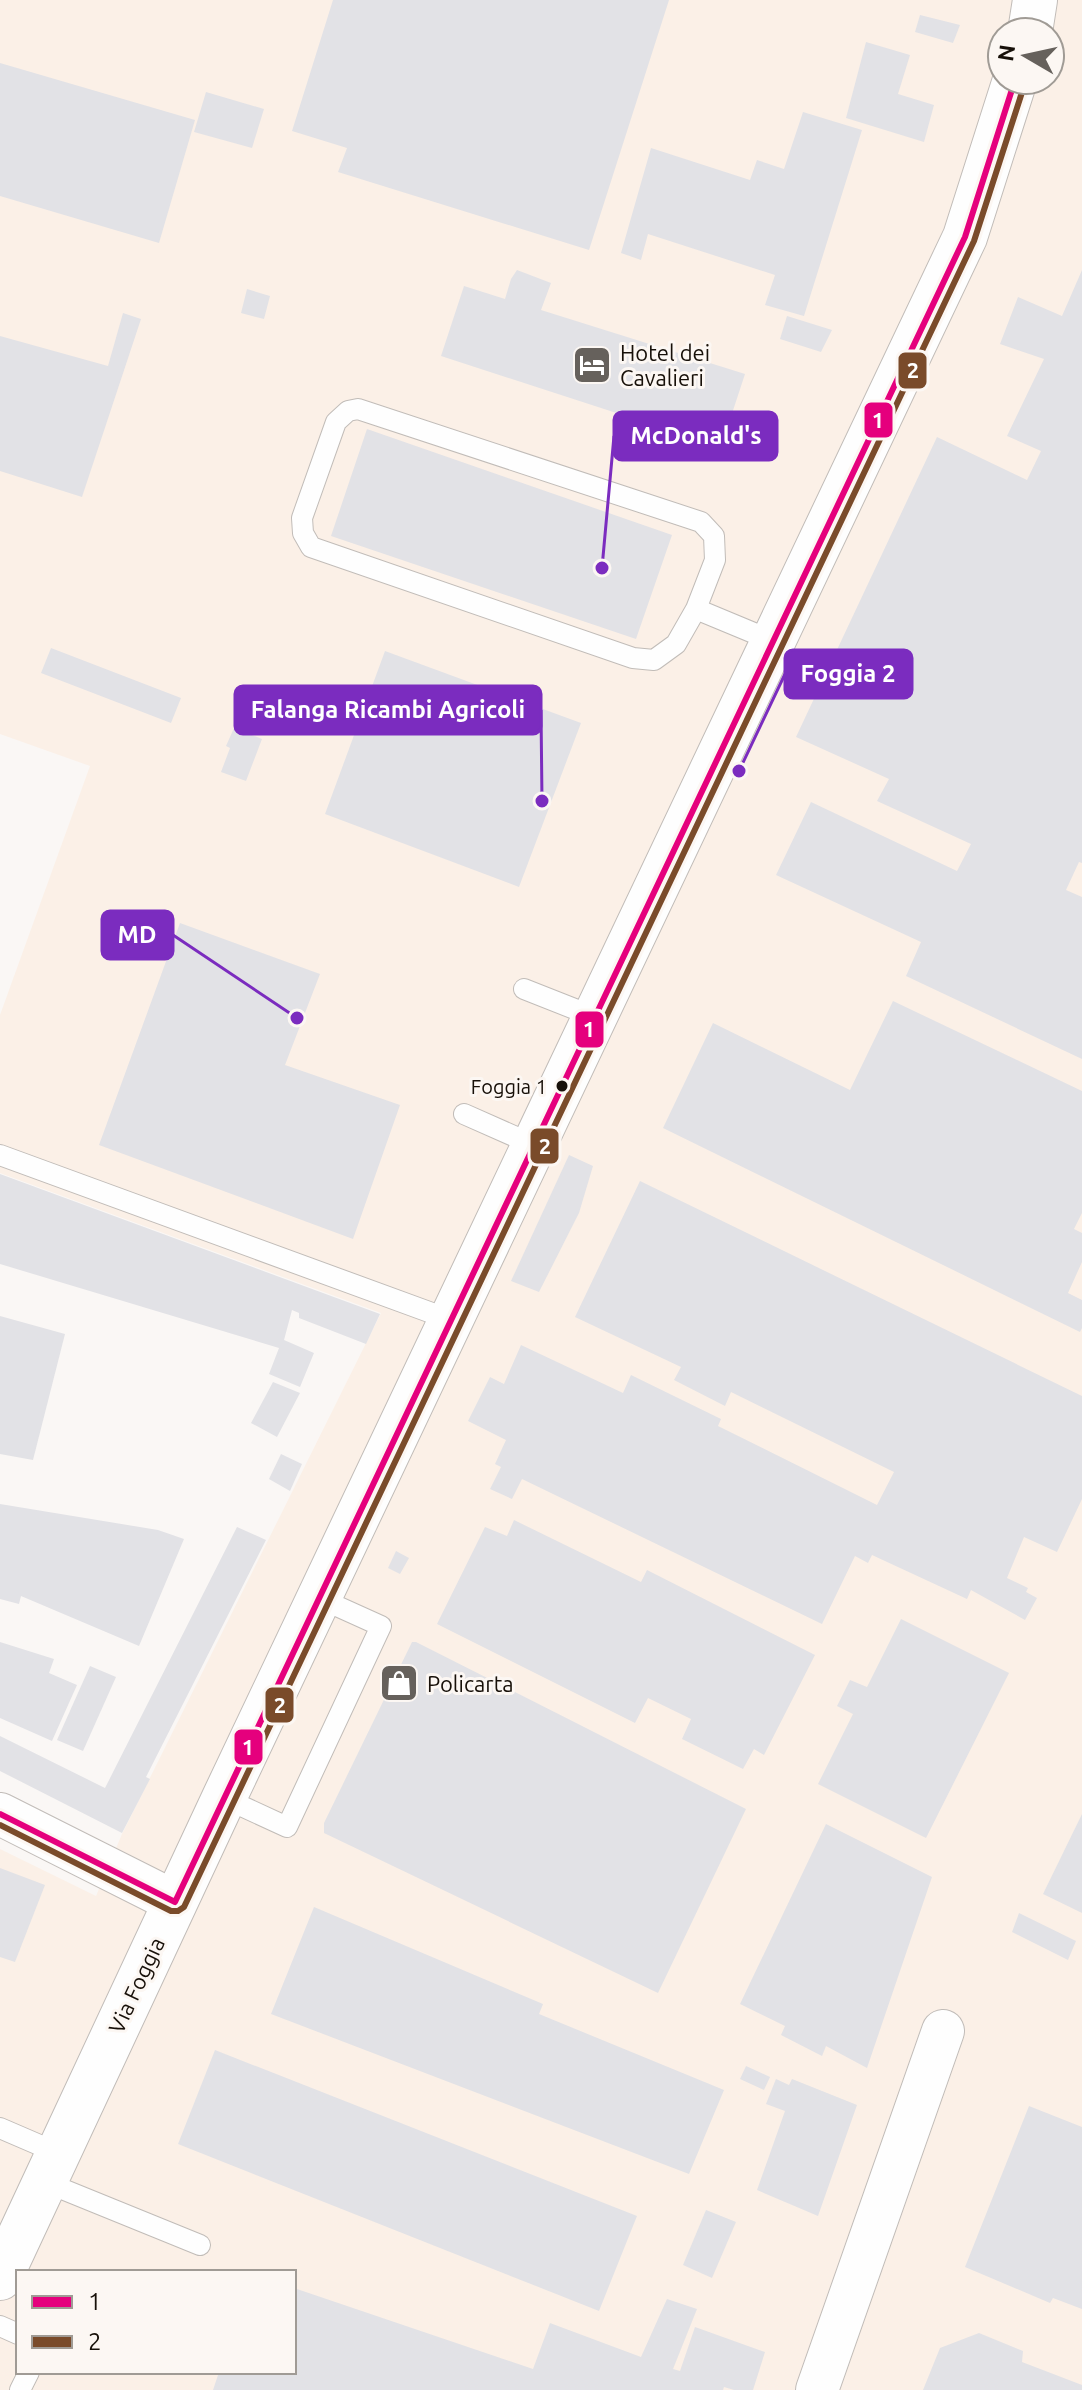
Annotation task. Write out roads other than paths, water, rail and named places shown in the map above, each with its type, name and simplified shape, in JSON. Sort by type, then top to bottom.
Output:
[{"type":"main road","name":"Via Foggia","points":[[0,2278],[224,1798],[965,237],[1010,96]]},
{"type":"street","points":[[0,1814],[175,1902]]},
{"type":"street","points":[[817,2390],[943,2031]]},
{"type":"lane","points":[[358,409],[701,522],[714,536],[715,560],[696,609],[676,644],[654,660],[633,658],[311,547],[303,533],[302,518],[336,422],[348,411],[358,409]]},
{"type":"lane","points":[[696,609],[773,641]]},
{"type":"lane","points":[[524,989],[595,1017]]},
{"type":"lane","points":[[464,1114],[534,1145]]},
{"type":"lane","points":[[0,1155],[451,1320]]},
{"type":"lane","points":[[224,1798],[287,1827],[381,1626],[319,1598]]},
{"type":"lane","points":[[0,2128],[51,2167],[200,2245]]},
{"type":"place","name":"Hotel dei Cavalieri","points":[[592,365]]},
{"type":"place","name":"McDonald's","points":[[602,568]]},
{"type":"place","name":"Foggia 2","points":[[739,771]]},
{"type":"place","name":"Falanga Ricambi Agricoli","points":[[542,801]]},
{"type":"place","name":"MD","points":[[297,1018]]},
{"type":"place","name":"Foggia 1","points":[[562,1086]]},
{"type":"place","name":"Policarta","points":[[399,1683]]}]
